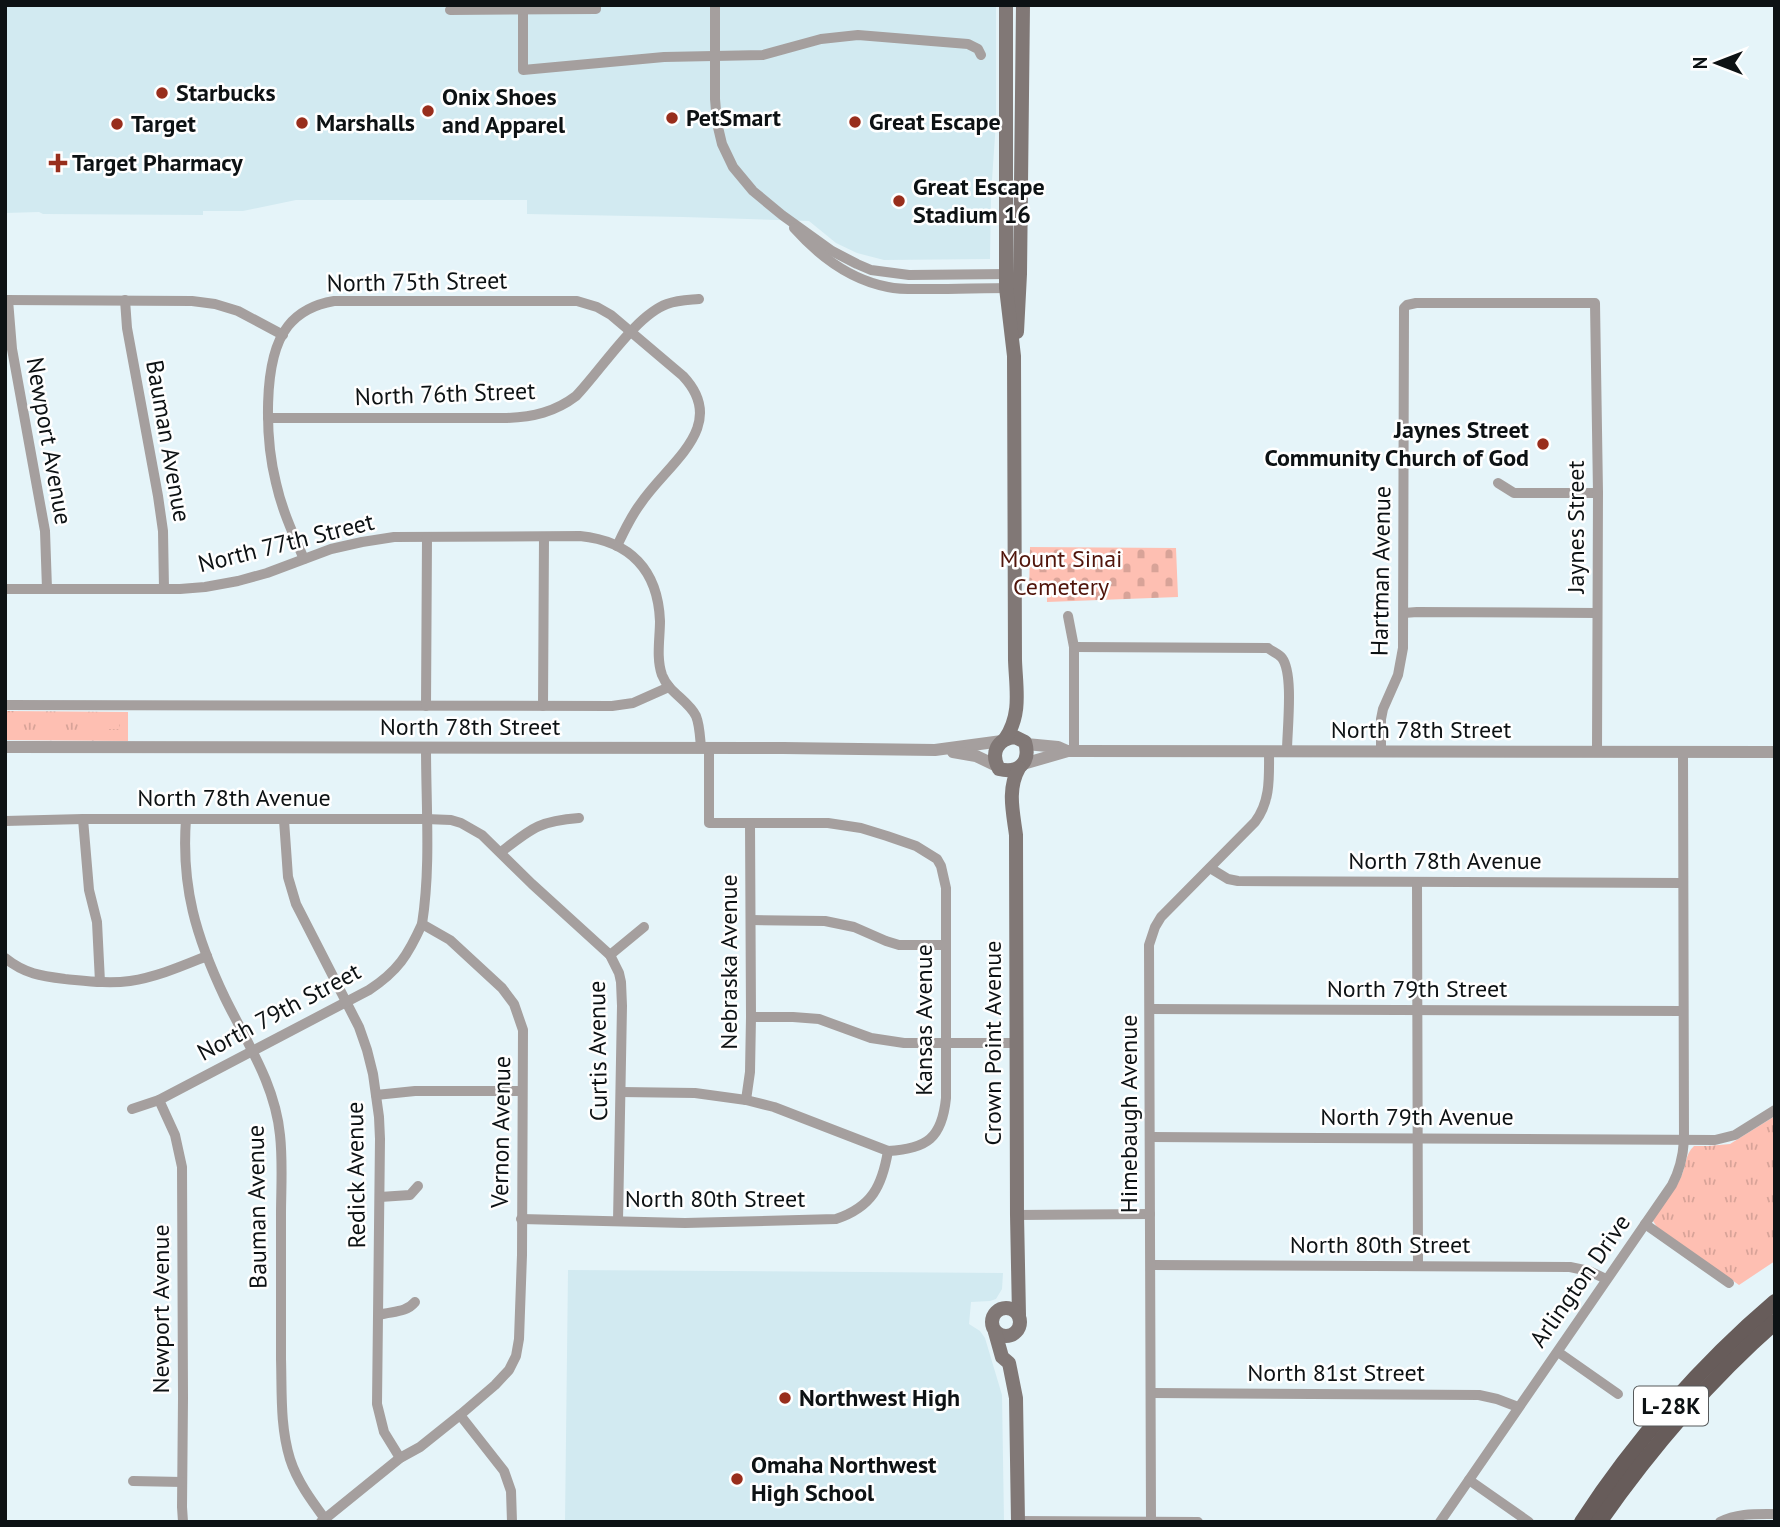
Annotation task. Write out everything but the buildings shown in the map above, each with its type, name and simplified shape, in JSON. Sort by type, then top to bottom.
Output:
[{"type":"main road","points":[[1006,5],[1013,281],[1017,336],[1014,351],[1015,660],[1018,708],[1013,726],[995,753],[998,768],[1009,771],[1021,766],[1027,753],[1024,720],[1018,708]]},
{"type":"main road","points":[[1013,281],[1023,5]]},
{"type":"main road","points":[[1003,740],[1015,737],[1025,743]]},
{"type":"main road","name":"Crown Point Avenue","points":[[1003,1308],[1012,1296],[1017,1281],[1016,835],[1011,806],[1013,783],[1021,766]]},
{"type":"main road","name":"Crown Point Avenue","points":[[998,768],[1011,806]]},
{"type":"main road","name":"Crown Point Avenue","points":[[1017,1281],[1020,1287],[1019,1315]]},
{"type":"main road","name":"L-28K","points":[[1581,1522],[1669,1409],[1707,1366],[1775,1302]]},
{"type":"main road","points":[[1009,1363],[1002,1357],[993,1326],[993,1317],[1003,1308],[1015,1310],[1019,1315],[1020,1325],[1009,1363],[1017,1407],[1018,1522]]},
{"type":"main road","name":"L-28K","points":[[1599,1522],[1657,1444],[1740,1354],[1775,1322]]},
{"type":"main road","points":[[995,1332],[1003,1336],[1016,1333]]},
{"type":"street","points":[[450,10],[596,9],[596,5]]},
{"type":"street","points":[[715,5],[717,123],[722,144],[733,167],[753,191],[782,215],[844,258],[871,270],[880,273],[1013,281]]},
{"type":"street","points":[[523,8],[523,69],[664,57],[763,55],[821,39],[858,35],[968,44],[978,49],[981,55]]},
{"type":"street","points":[[782,215],[803,239],[833,263],[867,281],[891,288],[1013,281]]},
{"type":"street","points":[[867,281],[871,270]]},
{"type":"street","name":"North 76th Street","points":[[268,418],[527,417],[551,411],[576,396],[645,318],[660,307],[681,300],[699,299]]},
{"type":"street","points":[[7,300],[192,301],[215,304],[246,314],[283,335],[274,359],[269,392],[270,450],[275,482],[283,508],[304,559]]},
{"type":"street","name":"Newport Avenue","points":[[7,300],[12,349],[45,531],[47,589]]},
{"type":"street","name":"Bauman Avenue","points":[[125,300],[127,328],[161,519],[164,589]]},
{"type":"street","name":"North 75th Street","points":[[283,335],[304,311],[334,301],[577,301],[602,309],[631,332]]},
{"type":"street","name":"Jaynes Street","points":[[1407,305],[1595,303],[1598,493],[1597,751]]},
{"type":"street","name":"Hartman Avenue","points":[[1381,750],[1383,709],[1401,665],[1404,613],[1404,308],[1407,305]]},
{"type":"street","points":[[631,332],[693,387],[701,417],[697,433],[690,444],[641,502],[617,546],[634,557],[651,579],[659,604],[660,669],[669,687],[696,716],[705,748],[709,823],[750,823]]},
{"type":"street","points":[[1498,483],[1514,494],[1598,493]]},
{"type":"street","name":"North 77th Street","points":[[5,589],[205,587],[267,573],[331,549],[394,537],[596,538],[617,546]]},
{"type":"street","points":[[426,706],[427,537]]},
{"type":"street","points":[[543,706],[544,537]]},
{"type":"street","points":[[1404,613],[1597,613]]},
{"type":"street","points":[[1068,616],[1074,647],[1071,751]]},
{"type":"street","points":[[1074,647],[1268,648],[1282,657],[1288,676],[1287,751]]},
{"type":"street","name":"North 78th Street","points":[[5,705],[624,705],[645,699],[669,687]]},
{"type":"street","points":[[935,750],[1003,740]]},
{"type":"street","points":[[1025,743],[1071,751]]},
{"type":"street","name":"North 78th Street","points":[[5,747],[935,750]]},
{"type":"street","points":[[422,924],[426,887],[426,748]]},
{"type":"street","points":[[935,750],[976,756],[998,768]]},
{"type":"street","points":[[1021,766],[1071,751]]},
{"type":"street","name":"North 78th Street","points":[[1071,751],[1775,752]]},
{"type":"street","name":"Himebaugh Avenue","points":[[1151,1521],[1149,950],[1152,935],[1161,917],[1255,822],[1262,811],[1268,790],[1269,751]]},
{"type":"street","points":[[1683,752],[1684,1140],[1727,1138],[1775,1110]]},
{"type":"street","points":[[83,818],[89,890],[97,922],[100,982]]},
{"type":"street","name":"Bauman Avenue","points":[[186,818],[184,842],[191,910],[226,999],[262,1068],[280,1135],[282,1421],[291,1461],[323,1520]]},
{"type":"street","name":"North 78th Avenue","points":[[5,821],[186,818],[426,819],[461,822]]},
{"type":"street","points":[[501,852],[537,825],[579,818]]},
{"type":"street","name":"Redick Avenue","points":[[284,820],[288,877],[296,904],[359,1027],[373,1074],[379,1117],[380,1197],[377,1404],[384,1433],[400,1458]]},
{"type":"street","name":"Curtis Avenue","points":[[461,822],[482,835],[501,852],[610,955],[616,964],[621,982],[618,1221]]},
{"type":"street","name":"Kansas Avenue","points":[[750,823],[828,823],[860,828],[916,846],[937,859],[941,866],[945,878],[944,1118],[936,1133],[926,1142],[907,1150],[888,1151]]},
{"type":"street","name":"Nebraska Avenue","points":[[746,1100],[750,1072],[751,1017],[750,823]]},
{"type":"street","name":"North 78th Avenue","points":[[1210,869],[1228,879],[1238,881],[1682,883]]},
{"type":"street","points":[[1417,883],[1418,1266]]},
{"type":"street","points":[[751,920],[825,920],[854,927],[899,945],[944,945]]},
{"type":"street","name":"North 79th Street","points":[[132,1109],[159,1100],[383,981],[407,956],[422,924]]},
{"type":"street","name":"Vernon Avenue","points":[[422,924],[454,943],[502,988],[514,1004],[523,1030],[522,1255],[520,1329],[516,1356],[509,1370],[495,1385],[460,1415]]},
{"type":"street","points":[[610,955],[644,927]]},
{"type":"street","points":[[6,959],[20,969],[36,975],[100,982],[145,978],[207,956]]},
{"type":"street","name":"North 79th Street","points":[[1150,1009],[1683,1011]]},
{"type":"street","points":[[751,1017],[811,1018],[828,1021],[884,1041],[904,1043],[1016,1043]]},
{"type":"street","points":[[376,1095],[415,1091],[522,1091]]},
{"type":"street","points":[[621,1092],[695,1093],[746,1100],[774,1107],[888,1151]]},
{"type":"street","name":"Newport Avenue","points":[[159,1100],[175,1135],[182,1167],[183,1522]]},
{"type":"street","name":"North 79th Avenue","points":[[1151,1137],[1684,1140]]},
{"type":"street","name":"Arlington Drive","points":[[1440,1522],[1677,1175],[1682,1163],[1684,1140]]},
{"type":"street","name":"North 80th Street","points":[[521,1219],[685,1223],[836,1219],[852,1214],[876,1189],[888,1151]]},
{"type":"street","points":[[380,1197],[410,1195],[418,1186]]},
{"type":"street","points":[[1017,1214],[1150,1214]]},
{"type":"street","points":[[1645,1224],[1729,1283]]},
{"type":"street","name":"North 80th Street","points":[[1151,1265],[1570,1268],[1589,1271],[1606,1279]]},
{"type":"street","points":[[379,1315],[410,1308],[415,1302]]},
{"type":"street","points":[[1558,1352],[1618,1394]]},
{"type":"street","name":"North 81st Street","points":[[1152,1393],[1479,1395],[1518,1407]]},
{"type":"street","points":[[323,1520],[400,1458],[420,1447],[460,1415],[503,1469],[511,1491],[512,1522]]},
{"type":"street","points":[[1469,1480],[1529,1522]]},
{"type":"street","points":[[133,1481],[182,1482]]},
{"type":"street","points":[[1720,1522],[1745,1514],[1775,1514]]},
{"type":"street","points":[[1018,1522],[1198,1522]]},
{"type":"shaded area","points":[[5,5],[996,5],[996,122],[990,259],[884,260],[857,253],[836,243],[809,221],[527,214],[527,200],[296,200],[243,211],[203,211],[203,215],[5,213]]},
{"type":"shaded area","name":"Northwest High","points":[[568,1270],[1003,1273],[1002,1289],[996,1299],[971,1302],[969,1324],[985,1338],[1002,1395],[1004,1522],[565,1522]]},
{"type":"green space","name":"Mount Sinai Cemetery","points":[[1030,547],[1176,548],[1178,597],[1047,602],[1047,595],[1029,595]]},
{"type":"green space","points":[[5,711],[128,712],[128,741],[5,740]]},
{"type":"green space","points":[[95,715],[119,715],[119,729],[95,729]]},
{"type":"green space","points":[[1775,1116],[1775,1261],[1739,1285],[1657,1227],[1653,1221],[1678,1183],[1687,1156],[1694,1146],[1730,1144]]},
{"type":"place","name":"Starbucks","points":[[162,93]]},
{"type":"place","name":"Onix Shoes and Apparel","points":[[428,111]]},
{"type":"place","name":"PetSmart","points":[[672,118]]},
{"type":"place","name":"Great Escape","points":[[855,122]]},
{"type":"place","name":"Marshalls","points":[[302,123]]},
{"type":"place","name":"Target","points":[[117,124]]},
{"type":"place","name":"Target Pharmacy","points":[[58,163]]},
{"type":"place","name":"Great Escape Stadium 16","points":[[899,201]]},
{"type":"place","name":"Jaynes Street Community Church of God","points":[[1543,444]]},
{"type":"place","name":"Northwest High","points":[[785,1398]]},
{"type":"place","name":"Omaha Northwest High School","points":[[737,1479]]}]
